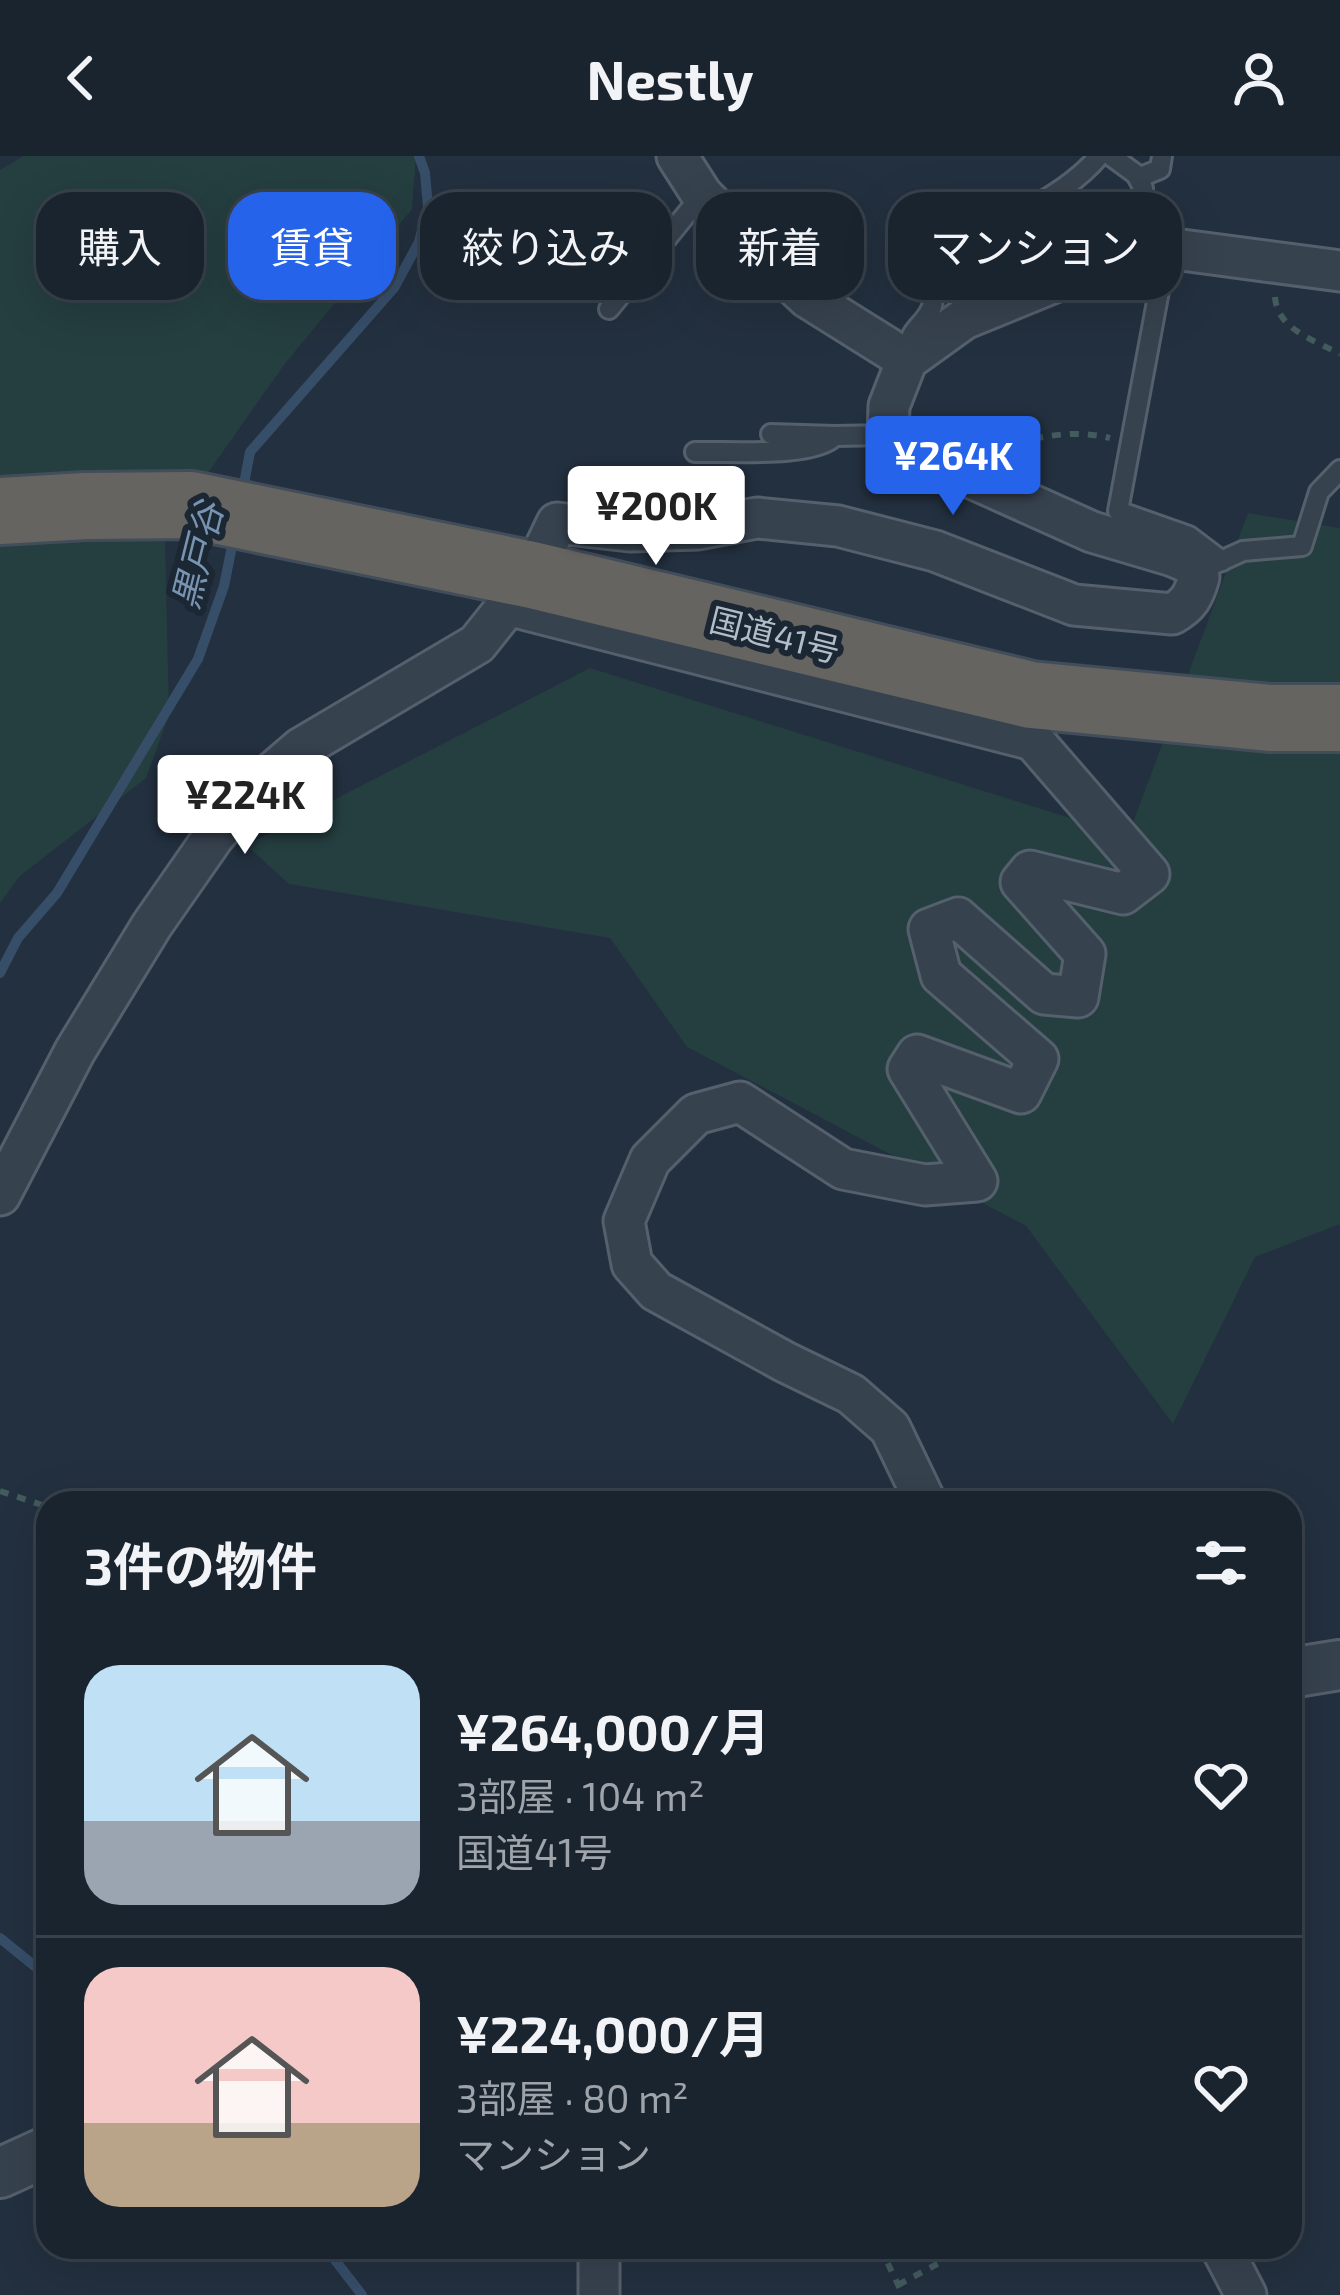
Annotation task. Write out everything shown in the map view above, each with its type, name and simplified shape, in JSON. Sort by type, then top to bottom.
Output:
[{"type":"highway","name":"国道41号","points":[[0,511],[191,505],[290,524],[520,590],[1031,695],[1270,718],[1340,718]]},
{"type":"street","points":[[677,156],[701,192]]},
{"type":"street","points":[[1182,252],[1340,271]]},
{"type":"street","points":[[811,300],[909,358]]},
{"type":"street","points":[[1011,300],[964,319],[909,358],[889,406],[888,435],[953,470],[1092,532],[1194,566],[1209,566]]},
{"type":"street","points":[[0,1195],[75,1051],[152,925],[214,836],[258,785],[302,748],[477,644],[520,590],[557,524],[630,531],[698,529],[757,518],[838,526],[935,551],[1074,605],[1172,614],[1184,607],[1209,566]]},
{"type":"street","points":[[520,590],[1033,740],[1149,874],[1123,894],[1030,872],[1021,882],[1084,954],[1078,997],[1044,994],[958,918],[929,929],[941,975],[1039,1059],[1021,1093],[917,1055],[908,1070],[977,1181],[925,1185],[844,1168],[740,1102],[696,1114],[650,1160],[624,1221],[632,1264],[656,1291],[851,1394],[890,1428],[920,1491]]},
{"type":"street","points":[[1302,1671],[1340,1665]]},
{"type":"street","points":[[0,2173],[36,2156]]},
{"type":"street","points":[[599,2259],[599,2295]]},
{"type":"street","points":[[1227,2259],[1246,2295]]},
{"type":"lane","points":[[909,358],[912,333],[928,314],[933,295],[950,270],[984,239],[1082,176],[1099,156]]},
{"type":"lane","points":[[1111,156],[1138,178],[1144,192]]},
{"type":"lane","points":[[1138,178],[1160,169],[1162,156]]},
{"type":"lane","points":[[609,309],[696,201]]},
{"type":"lane","points":[[1149,300],[1118,511],[1189,536],[1209,566],[1243,551],[1301,546],[1319,492],[1340,470]]},
{"type":"lane","points":[[771,434],[888,435]]},
{"type":"lane","points":[[695,452],[802,451],[827,444],[835,436]]},
{"type":"path","points":[[1279,264],[1274,304],[1283,323],[1340,354]]},
{"type":"path","points":[[953,470],[1026,439],[1097,434],[1131,443]]},
{"type":"path","points":[[0,1491],[36,1503]]},
{"type":"path","points":[[886,2259],[903,2295]]},
{"type":"path","points":[[898,2285],[947,2259]]},
{"type":"green space","points":[[23,156],[416,156],[412,209],[396,228],[396,192],[228,192],[228,300],[337,300],[284,365],[165,534],[169,715],[146,778],[20,876],[0,903],[0,170]]},
{"type":"green space","points":[[1248,513],[1340,528],[1340,1224],[1255,1257],[1173,1424],[1026,1226],[687,1047],[610,938],[289,884],[246,845],[590,668],[1128,836]]},
{"type":"waterway","name":"黒戸谷","points":[[242,494],[250,452],[394,288],[419,242],[428,207],[419,156]]},
{"type":"waterway","name":"黒戸谷","points":[[0,973],[18,938],[57,893],[198,659],[224,586],[234,536]]},
{"type":"waterway","points":[[0,1938],[36,1967]]},
{"type":"waterway","points":[[334,2259],[362,2295]]}]
